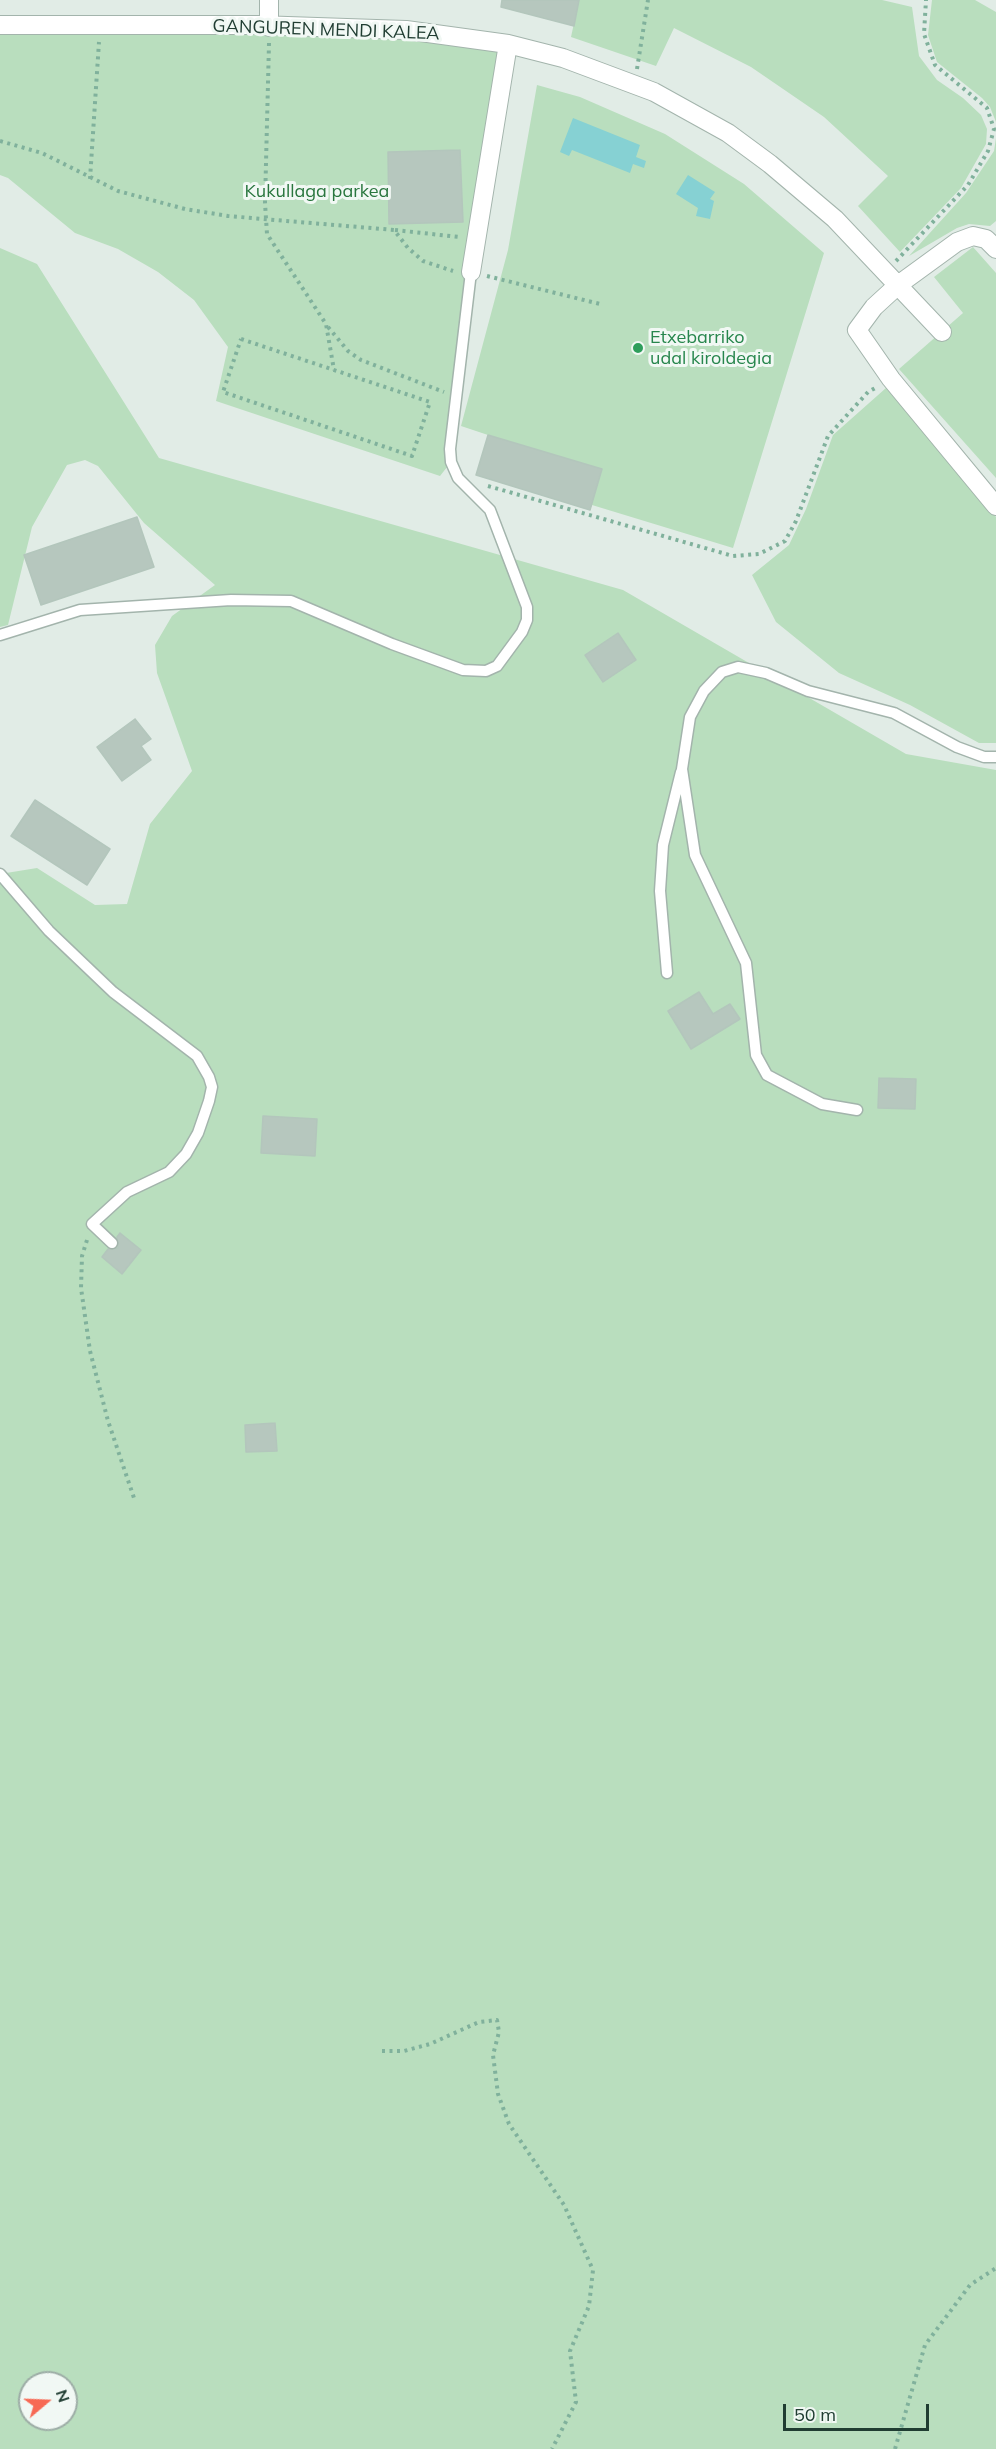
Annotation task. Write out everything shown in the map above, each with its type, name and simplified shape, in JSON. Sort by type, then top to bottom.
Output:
[{"type":"street","points":[[269,0],[269,27]]},
{"type":"street","name":"GANGUREN MENDI KALEA","points":[[0,25],[406,30],[508,44],[563,58],[635,84],[705,119],[770,164],[835,219],[942,332]]},
{"type":"street","points":[[471,272],[508,44]]},
{"type":"street","points":[[996,249],[986,239],[974,236],[957,242],[898,285],[874,307],[857,330],[891,379],[996,506]]},
{"type":"lane","points":[[0,634],[80,610],[231,600],[291,601],[392,644],[464,670],[486,670],[504,660],[522,632],[527,620],[527,607],[490,510],[458,478],[451,462],[450,449],[471,272]]},
{"type":"lane","points":[[667,973],[660,891],[663,844],[682,769],[690,717],[704,691],[722,672],[738,667],[766,673],[808,691],[894,713],[957,747],[984,757],[996,757]]},
{"type":"lane","points":[[682,769],[695,855],[746,963],[756,1054],[767,1075],[822,1104],[857,1110]]},
{"type":"lane","points":[[0,874],[49,931],[113,992],[197,1056],[212,1087],[198,1133],[178,1164],[169,1172],[127,1192],[92,1224],[112,1243]]},
{"type":"path","points":[[635,84],[648,0]]},
{"type":"path","points":[[884,271],[905,254],[968,185],[988,151],[994,129],[987,108],[935,65],[924,34],[926,0]]},
{"type":"path","points":[[90,179],[99,45]]},
{"type":"path","points":[[268,50],[267,234],[341,344],[361,360],[457,396]]},
{"type":"path","points":[[0,141],[42,153],[118,191],[185,209],[228,216],[266,217],[476,238]]},
{"type":"path","points":[[394,230],[408,248],[423,261],[447,271],[471,272],[600,304]]},
{"type":"path","points":[[326,324],[334,370]]},
{"type":"path","points":[[241,339],[334,370],[430,402],[412,456],[223,392],[241,339]]},
{"type":"path","points":[[458,478],[733,556],[759,554],[785,541],[796,521],[828,436],[868,392],[891,379]]},
{"type":"path","points":[[92,1224],[82,1256],[81,1288],[90,1350],[108,1421],[134,1498]]},
{"type":"path","points":[[382,2051],[404,2051],[429,2044],[478,2022],[497,2020],[499,2032],[493,2055],[501,2104],[509,2124],[564,2205],[593,2270],[589,2306],[570,2351],[576,2402],[552,2449]]},
{"type":"path","points":[[895,2449],[925,2345],[970,2285],[996,2268]]},
{"type":"green space","points":[[579,0],[882,0],[912,7],[919,56],[937,80],[963,98],[981,115],[987,129],[986,144],[961,188],[900,252],[858,206],[888,176],[824,117],[751,67],[674,28],[656,66],[571,37]]},
{"type":"green space","points":[[932,0],[975,0],[996,12],[996,122],[990,107],[982,98],[937,62],[928,35]]},
{"type":"green space","name":"Kukullaga parkea","points":[[0,25],[258,27],[508,44],[475,238],[451,462],[440,476],[216,401],[228,347],[194,300],[158,272],[118,249],[75,233],[8,178],[0,175]]},
{"type":"green space","name":"Etxebarriko udal kiroldegia","points":[[537,85],[580,97],[665,134],[744,184],[824,253],[733,548],[592,505],[590,510],[476,475],[488,435],[461,426],[508,250]]},
{"type":"green space","points":[[996,138],[996,221],[990,226],[969,224],[957,228],[909,256],[966,193],[994,151]]},
{"type":"green space","points":[[973,247],[996,273],[996,478],[899,369],[963,313],[934,277]]},
{"type":"green space","points":[[0,248],[37,264],[159,458],[623,590],[906,754],[996,770],[996,2449],[0,2449],[0,874],[37,868],[95,905],[127,904],[150,824],[192,771],[157,673],[155,645],[172,616],[215,585],[144,523],[98,466],[85,460],[67,465],[32,527],[8,625],[0,627]]},
{"type":"green space","points":[[886,388],[996,517],[996,743],[979,743],[910,705],[839,673],[776,622],[752,575],[789,545],[806,509],[833,435]]},
{"type":"water","points":[[573,118],[640,145],[636,157],[646,161],[644,168],[633,164],[630,173],[572,150],[569,156],[560,152]]},
{"type":"water","points":[[688,175],[715,192],[710,199],[714,201],[710,219],[696,216],[698,208],[676,194]]},
{"type":"building","points":[[502,0],[579,0],[574,26],[501,7]]},
{"type":"building","points":[[460,150],[463,222],[389,224],[388,152]]},
{"type":"building","points":[[488,435],[602,469],[590,510],[476,475]]},
{"type":"building","points":[[137,517],[154,567],[41,605],[24,555]]},
{"type":"building","points":[[618,633],[636,660],[603,682],[585,655]]},
{"type":"building","points":[[135,719],[151,739],[141,746],[151,760],[122,781],[97,747]]},
{"type":"building","points":[[35,800],[110,849],[87,885],[11,836]]},
{"type":"building","points":[[699,992],[713,1014],[730,1004],[740,1019],[691,1049],[668,1011]]},
{"type":"building","points":[[879,1078],[916,1079],[915,1109],[878,1108]]},
{"type":"building","points":[[263,1116],[317,1119],[315,1156],[261,1153]]},
{"type":"building","points":[[120,1233],[141,1250],[122,1274],[102,1257],[108,1249],[118,1248],[117,1237]]},
{"type":"building","points":[[275,1423],[277,1451],[246,1452],[245,1425]]},
{"type":"place","name":"Etxebarriko udal kiroldegia","points":[[638,348]]}]
